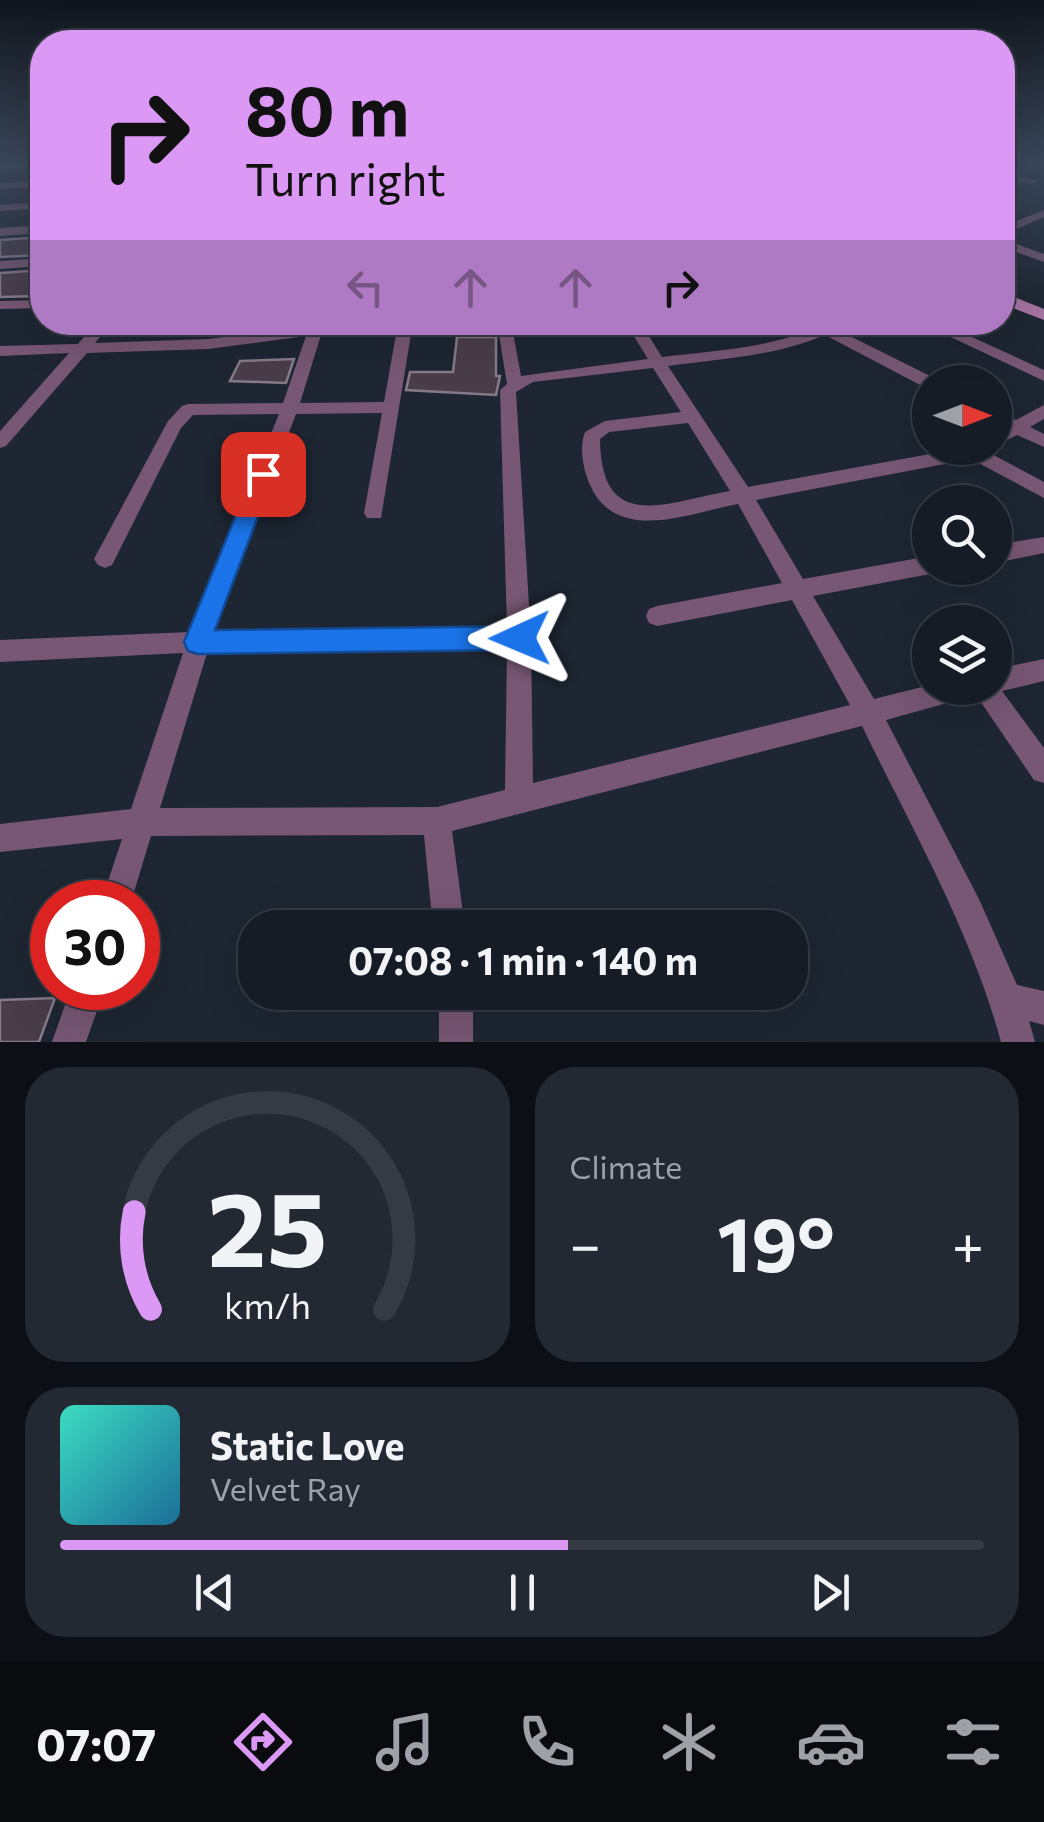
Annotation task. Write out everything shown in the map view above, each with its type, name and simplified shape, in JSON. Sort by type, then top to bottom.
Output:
[{"type":"street","points":[[1015,226],[1044,213]]},
{"type":"street","points":[[0,232],[30,229]]},
{"type":"street","points":[[1015,248],[1044,258]]},
{"type":"street","points":[[0,265],[30,263]]},
{"type":"street","points":[[1015,303],[1044,315]]},
{"type":"street","points":[[0,305],[30,304]]},
{"type":"street","points":[[2,438],[94,335]]},
{"type":"street","points":[[0,350],[208,344],[265,335]]},
{"type":"street","points":[[123,880],[198,642],[290,407],[313,335]]},
{"type":"street","points":[[374,513],[403,335]]},
{"type":"street","points":[[506,335],[514,383]]},
{"type":"street","points":[[639,335],[744,497],[868,710],[968,910],[1006,1000],[1018,1042]]},
{"type":"street","points":[[519,798],[520,638],[508,390],[514,383],[529,378],[757,350],[800,335]]},
{"type":"street","points":[[846,335],[912,373]]},
{"type":"street","points":[[954,335],[1044,376]]},
{"type":"street","points":[[105,559],[181,415],[200,408],[390,407]]},
{"type":"street","points":[[1012,430],[1044,411]]},
{"type":"street","points":[[691,417],[605,428],[591,436],[590,452],[606,499],[616,511],[639,515],[912,463]]},
{"type":"street","points":[[1012,424],[1044,440]]},
{"type":"street","points":[[1002,465],[1044,491]]},
{"type":"street","points":[[1012,551],[1044,545]]},
{"type":"street","points":[[657,616],[912,568]]},
{"type":"street","points":[[0,651],[198,642],[520,638]]},
{"type":"street","points":[[1012,677],[1044,670]]},
{"type":"street","points":[[0,838],[143,822],[437,821],[912,700]]},
{"type":"street","points":[[998,705],[1044,770]]},
{"type":"street","points":[[437,821],[447,910]]},
{"type":"street","points":[[1006,1000],[1044,1008]]},
{"type":"street","points":[[70,1042],[81,1010]]},
{"type":"street","points":[[456,1010],[456,1042]]},
{"type":"building","points":[[30,238],[30,256],[0,257],[0,240]]},
{"type":"building","points":[[30,271],[30,296],[0,297],[0,273]]},
{"type":"building","points":[[457,337],[496,337],[496,376],[500,376],[496,395],[406,390],[410,372],[453,372]]},
{"type":"building","points":[[294,359],[286,383],[230,381],[240,361]]},
{"type":"building","points":[[30,999],[30,1010],[51,1010],[39,1042],[0,1042],[0,1000]]},
{"type":"route","points":[[263,474],[198,642],[520,638]]}]
